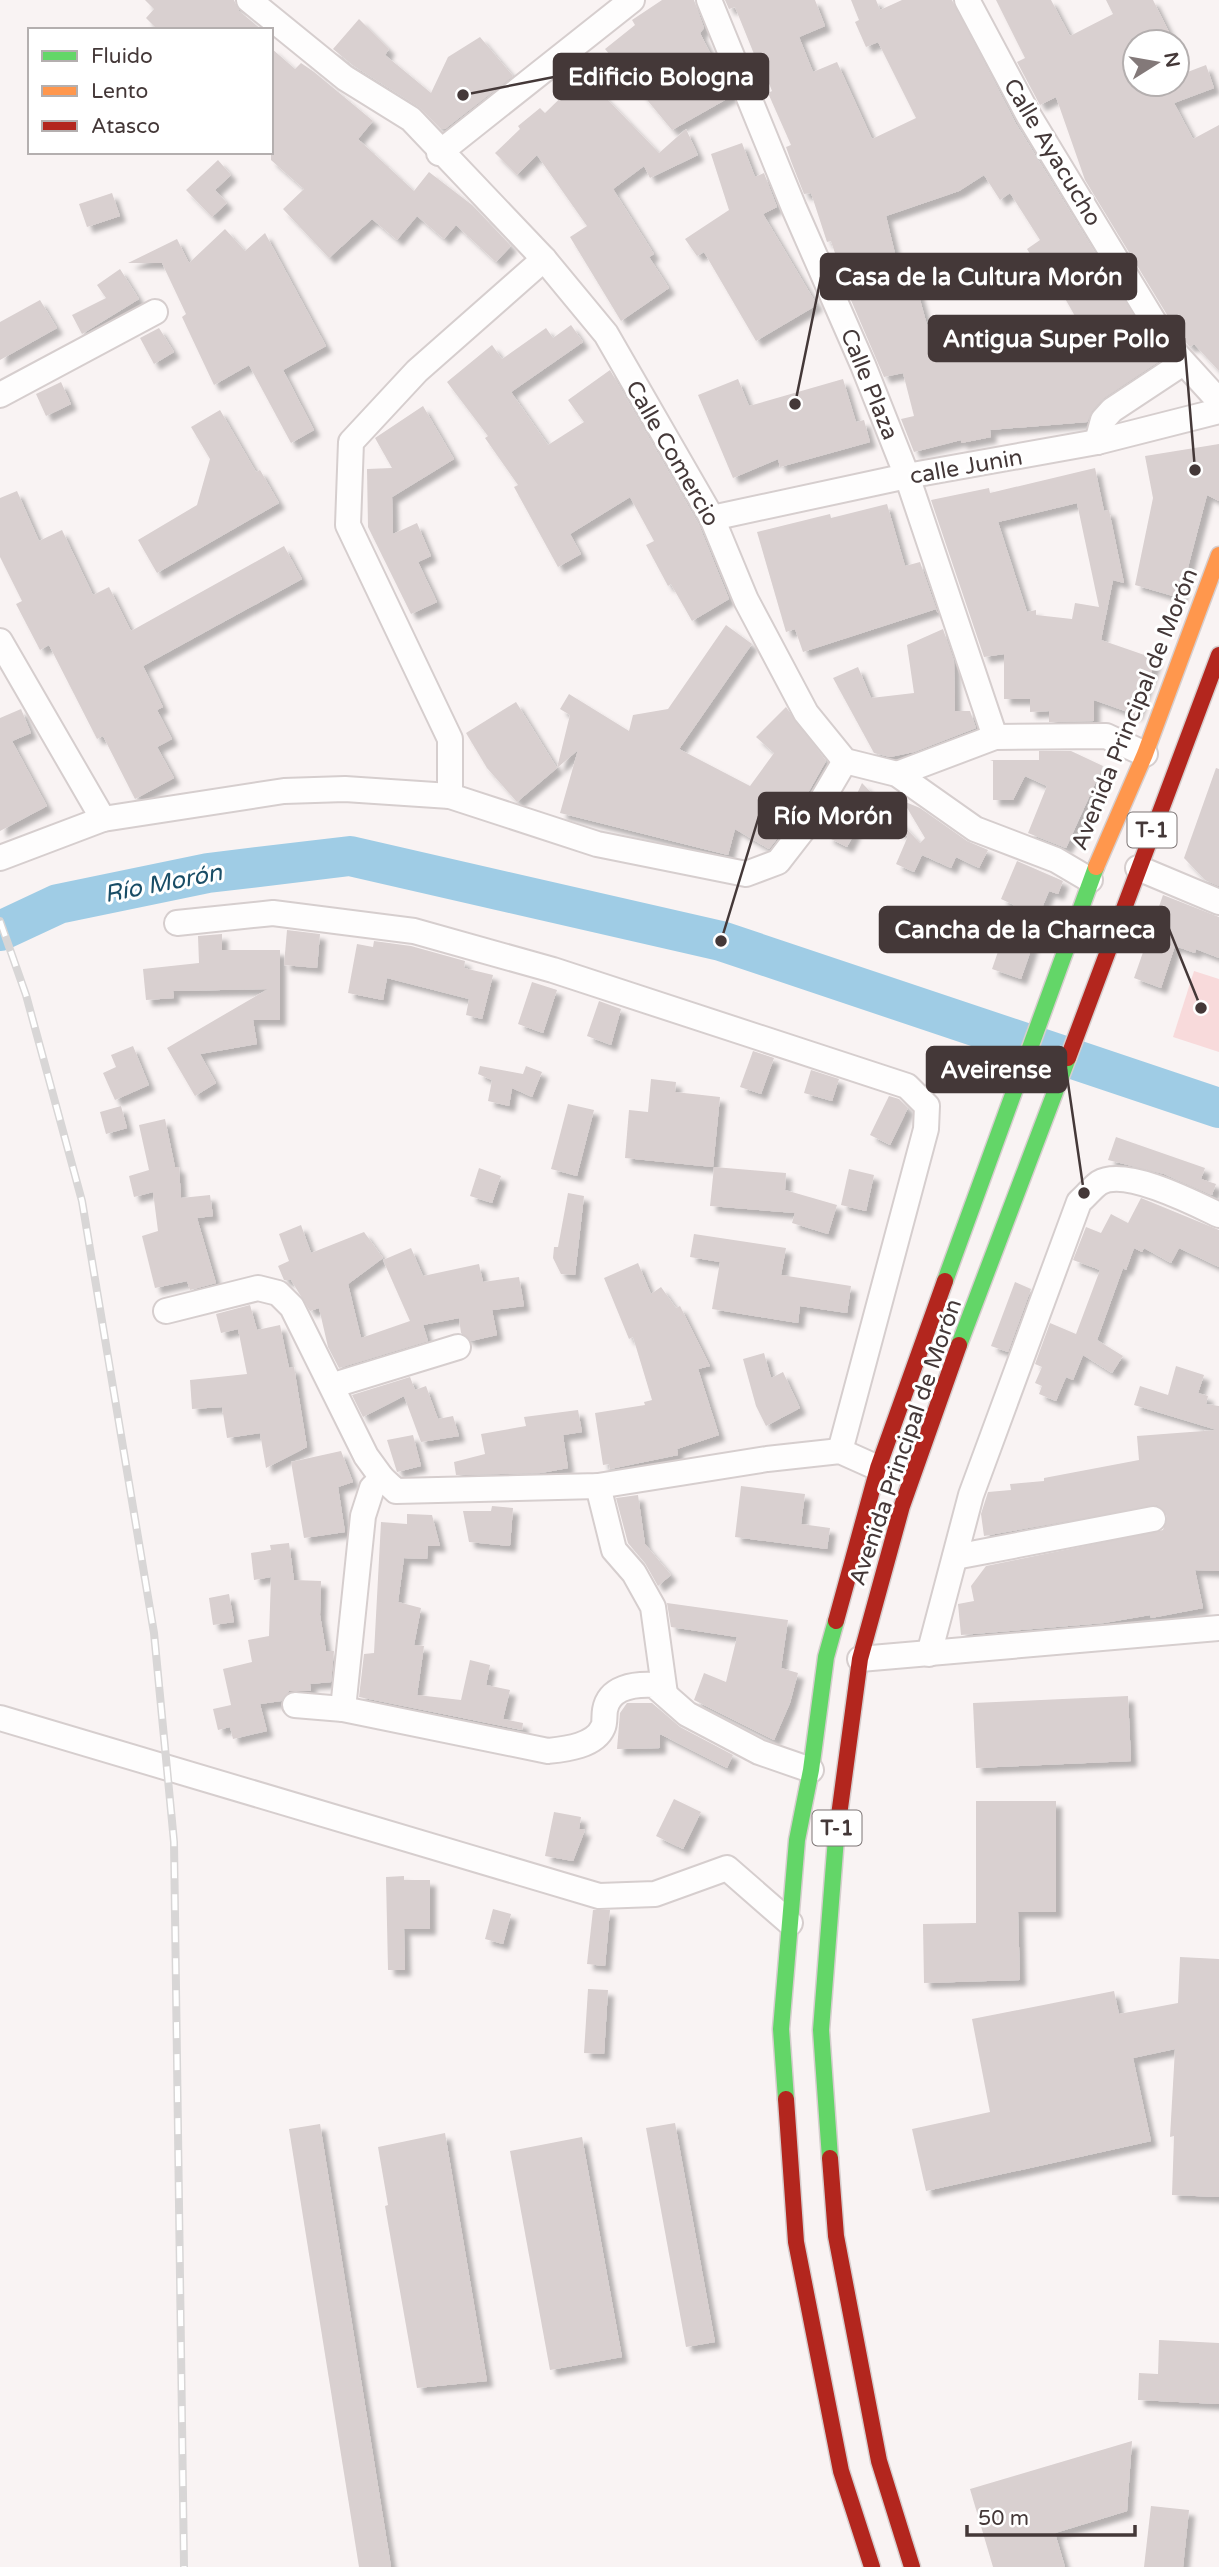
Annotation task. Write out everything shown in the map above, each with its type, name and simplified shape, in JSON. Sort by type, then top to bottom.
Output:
[{"type":"main road","name":"Avenida Principal de Morón","points":[[872,2567],[841,2471],[796,2242],[781,2029],[797,1840],[811,1770],[826,1657],[878,1468],[1090,880],[1144,754],[1219,555]]},
{"type":"main road","name":"Avenida Principal de Morón","points":[[912,2567],[879,2461],[836,2236],[821,2030],[837,1826],[860,1660],[902,1506],[1046,1112],[1219,655]]},
{"type":"street","name":"Calle Comercio","points":[[249,0],[345,78],[411,119],[439,153],[455,165],[544,259],[606,334],[712,518],[746,600],[806,713],[845,761]]},
{"type":"street","points":[[439,153],[632,0]]},
{"type":"street","name":"Calle Plaza","points":[[709,0],[907,476],[995,737]]},
{"type":"street","name":"Calle Ayacucho","points":[[967,0],[1029,116],[1168,345],[1219,401]]},
{"type":"street","points":[[450,796],[450,739],[348,525],[351,442],[417,371],[544,259]]},
{"type":"street","points":[[0,395],[155,312]]},
{"type":"street","points":[[1097,442],[1103,420],[1112,410],[1183,363]]},
{"type":"street","name":"calle Junin","points":[[712,518],[907,476],[1097,442],[1219,411]]},
{"type":"street","points":[[0,641],[103,819]]},
{"type":"street","points":[[897,774],[995,737],[1106,736],[1144,754]]},
{"type":"street","points":[[0,858],[103,819],[284,791],[345,789],[450,796],[597,844],[746,874],[779,862],[809,822],[845,761],[897,774],[975,828],[1056,860],[1090,880]]},
{"type":"street","points":[[1138,868],[1219,902]]},
{"type":"street","points":[[177,923],[273,913],[415,932],[553,970],[907,1086],[927,1106],[926,1129],[841,1451]]},
{"type":"street","points":[[929,1654],[975,1484],[1079,1202],[1101,1181],[1128,1179],[1185,1198],[1219,1214]]},
{"type":"street","points":[[166,1311],[258,1288],[278,1293],[292,1307],[334,1385],[366,1456],[382,1478],[396,1491],[598,1486],[767,1458],[841,1451],[878,1468]]},
{"type":"street","points":[[334,1385],[458,1347]]},
{"type":"street","points":[[343,1709],[363,1516],[372,1488],[382,1478]]},
{"type":"street","points":[[598,1486],[614,1550],[634,1573],[653,1607],[665,1694]]},
{"type":"street","points":[[955,1557],[1153,1519]]},
{"type":"street","points":[[860,1660],[1219,1628]]},
{"type":"street","points":[[295,1704],[343,1709],[548,1751],[574,1748],[595,1737],[604,1727],[605,1708],[613,1695],[624,1688],[654,1685],[687,1714],[759,1752],[811,1770]]},
{"type":"street","points":[[0,1718],[598,1896],[654,1894],[727,1868],[790,1923]]},
{"type":"shaded area","points":[[1194,971],[1219,979],[1219,1052],[1173,1037]]},
{"type":"building","points":[[145,0],[234,0],[239,11],[260,28],[156,28],[146,18],[154,9]]},
{"type":"building","points":[[662,0],[694,0],[704,28],[700,33],[732,96],[672,130],[605,49],[635,25],[632,20]]},
{"type":"building","points":[[725,0],[815,0],[825,26],[799,37],[813,72],[837,62],[872,139],[916,118],[878,42],[866,47],[855,22],[859,20],[851,0],[876,0],[880,10],[902,0],[952,0],[1016,124],[1161,360],[1104,398],[1092,411],[1087,422],[990,430],[991,437],[961,443],[961,440],[914,452],[901,419],[914,416],[903,373],[884,377],[848,293],[831,241],[827,242],[811,193],[804,194],[791,161],[786,147],[791,145],[768,93],[772,91],[757,53],[754,54],[735,7],[729,9]],"holes":[[[984,175],[1000,200],[1010,193],[1040,240],[1027,249],[1037,265],[1044,261],[1076,318],[1003,324],[1002,343],[949,353],[936,321],[927,325],[909,260],[897,262],[886,216],[959,191]]]},
{"type":"building","points":[[996,0],[1051,0],[1070,36],[1113,14],[1106,0],[1153,0],[1167,28],[1121,28],[1121,98],[1187,98],[1174,103],[1193,139],[1219,125],[1219,371],[1194,344],[1190,347],[1180,336],[1085,180],[1056,97],[1040,105],[1017,62],[1025,58]]},
{"type":"building","points":[[359,19],[389,49],[385,55],[431,93],[448,57],[480,37],[513,76],[445,129],[441,129],[419,107],[354,66],[333,49]]},
{"type":"building","points":[[273,50],[295,69],[301,63],[314,72],[373,121],[358,139],[414,191],[429,172],[472,205],[511,246],[496,262],[456,225],[444,239],[417,216],[397,240],[372,219],[329,258],[283,209],[304,189],[271,160]]},
{"type":"building","points":[[1206,65],[1214,88],[1191,97],[1191,71]]},
{"type":"building","points":[[584,75],[659,153],[686,129],[698,155],[650,178],[644,166],[613,189],[654,254],[649,257],[669,288],[621,321],[570,237],[587,226],[537,155],[517,175],[495,153],[520,129],[518,126],[540,108],[545,113]]},
{"type":"building","points":[[742,143],[755,177],[764,173],[777,207],[763,214],[817,305],[756,341],[704,252],[697,256],[685,239],[729,210],[711,154]]},
{"type":"building","points":[[218,160],[231,175],[215,190],[227,203],[212,217],[186,190]]},
{"type":"building","points":[[112,193],[120,216],[87,227],[79,204]]},
{"type":"building","points":[[225,229],[245,251],[265,233],[326,346],[283,370],[314,430],[291,443],[249,365],[214,385],[182,317],[186,314],[162,263],[128,263],[177,239],[189,263]]},
{"type":"building","points":[[120,269],[139,299],[82,334],[72,315],[106,298],[97,285]]},
{"type":"building","points":[[40,300],[57,328],[0,360],[0,322]]},
{"type":"building","points":[[571,325],[583,342],[511,392],[548,445],[584,422],[568,400],[610,370],[699,525],[729,599],[692,621],[671,584],[668,586],[646,545],[654,541],[630,497],[570,534],[581,554],[558,567],[514,487],[518,485],[485,438],[488,436],[447,382],[492,345],[502,359],[546,328],[553,338]]},
{"type":"building","points":[[159,328],[174,352],[154,364],[140,338]]},
{"type":"building","points":[[738,379],[749,406],[843,379],[856,422],[864,420],[870,442],[780,467],[778,459],[733,478],[698,395]]},
{"type":"building","points":[[61,382],[71,404],[46,416],[36,394]]},
{"type":"building","points":[[423,406],[454,459],[392,497],[393,534],[417,523],[431,556],[418,562],[437,602],[411,614],[368,527],[367,469],[392,468],[375,438]]},
{"type":"building","points":[[220,410],[256,472],[260,470],[279,503],[157,573],[138,540],[197,505],[210,459],[191,427]]},
{"type":"building","points":[[1219,444],[1219,501],[1207,495],[1180,598],[1135,585],[1153,498],[1145,456]]},
{"type":"building","points":[[1095,468],[1104,511],[1109,510],[1124,583],[1113,580],[1101,640],[1156,659],[1136,715],[1094,700],[1094,721],[1049,722],[1049,711],[1030,712],[1030,699],[1004,699],[1004,654],[984,657],[931,500],[989,488],[990,493]],"holes":[[[1077,503],[1099,607],[1075,603],[1072,619],[1036,615],[1036,610],[1027,612],[998,522]]]},
{"type":"building","points":[[17,491],[39,541],[62,530],[93,595],[109,587],[131,631],[284,546],[302,579],[143,666],[163,707],[157,710],[172,739],[157,747],[174,778],[135,799],[103,736],[97,739],[49,645],[40,650],[16,604],[22,601],[0,557],[0,498]]},
{"type":"building","points":[[887,504],[905,566],[920,562],[938,614],[936,609],[803,652],[795,629],[786,632],[757,532],[830,514],[831,518]]},
{"type":"building","points":[[726,625],[752,644],[679,749],[750,786],[774,753],[756,737],[786,707],[826,761],[795,816],[769,849],[735,829],[728,855],[560,813],[578,750],[557,768],[570,715],[560,709],[569,694],[629,731],[633,715],[668,709]]},
{"type":"building","points":[[943,629],[954,661],[955,711],[970,711],[976,728],[914,752],[890,757],[874,753],[833,678],[858,667],[871,698],[914,693],[907,645]]},
{"type":"building","points":[[516,702],[557,768],[517,802],[487,768],[466,733]]},
{"type":"building","points":[[21,709],[31,733],[12,741],[47,806],[0,831],[0,718]]},
{"type":"building","points":[[1039,751],[1071,751],[1103,766],[1066,848],[1028,833],[1047,786],[1025,776],[1013,800],[993,800],[993,761],[990,760],[1039,760]]},
{"type":"building","points":[[1216,768],[1219,769],[1219,886],[1205,880],[1184,858]]},
{"type":"building","points":[[862,783],[920,843],[925,838],[903,801],[920,808],[967,841],[988,850],[979,868],[956,857],[951,868],[922,855],[914,872],[896,864],[908,836],[874,820],[872,825],[848,813]]},
{"type":"building","points":[[835,822],[855,832],[847,847],[827,837]]},
{"type":"building","points":[[1017,861],[1063,881],[1058,894],[1049,891],[1028,942],[1033,944],[1021,979],[992,969],[1014,905],[1001,899]]},
{"type":"building","points":[[1163,895],[1219,917],[1219,958],[1196,949],[1195,953],[1175,946],[1161,988],[1134,978]]},
{"type":"building","points":[[287,930],[320,934],[317,968],[284,965]]},
{"type":"building","points":[[222,934],[222,950],[280,950],[280,1020],[253,1020],[257,1044],[200,1054],[216,1083],[195,1096],[167,1048],[268,989],[173,991],[174,998],[146,1000],[143,969],[199,963],[198,936]]},
{"type":"building","points":[[374,941],[411,946],[465,961],[464,968],[493,975],[482,1019],[466,1015],[469,999],[387,978],[383,1000],[348,993],[357,944],[373,947]]},
{"type":"building","points":[[532,982],[557,990],[543,1033],[518,1024]]},
{"type":"building","points":[[599,1001],[621,1009],[611,1045],[587,1036]]},
{"type":"building","points":[[133,1046],[149,1085],[115,1100],[103,1073],[116,1067],[111,1055]]},
{"type":"building","points":[[753,1051],[774,1058],[761,1094],[740,1087]]},
{"type":"building","points":[[480,1066],[523,1074],[526,1066],[542,1072],[532,1097],[512,1088],[509,1106],[488,1101],[492,1080],[478,1074]]},
{"type":"building","points":[[811,1070],[839,1079],[832,1101],[804,1093]]},
{"type":"building","points":[[651,1079],[676,1082],[675,1092],[720,1097],[713,1167],[625,1158],[629,1110],[648,1112]]},
{"type":"building","points":[[889,1096],[899,1099],[908,1108],[890,1145],[870,1135]]},
{"type":"building","points":[[568,1104],[594,1110],[577,1176],[551,1169]]},
{"type":"building","points":[[121,1106],[127,1128],[106,1134],[100,1112]]},
{"type":"building","points":[[165,1119],[175,1167],[179,1167],[181,1198],[210,1195],[213,1216],[197,1218],[216,1283],[190,1290],[187,1281],[155,1288],[142,1236],[158,1231],[153,1192],[134,1197],[129,1176],[149,1170],[139,1125]]},
{"type":"building","points":[[1116,1137],[1205,1168],[1201,1179],[1216,1184],[1212,1195],[1164,1174],[1108,1160]]},
{"type":"building","points":[[714,1167],[786,1173],[785,1190],[837,1205],[828,1234],[792,1223],[795,1213],[710,1206]]},
{"type":"building","points":[[479,1168],[501,1176],[492,1203],[470,1196]]},
{"type":"building","points":[[849,1169],[874,1175],[866,1211],[841,1205]]},
{"type":"building","points":[[568,1193],[584,1196],[575,1275],[561,1274],[553,1258],[554,1247],[558,1247]]},
{"type":"building","points":[[1141,1198],[1219,1230],[1219,1267],[1179,1248],[1171,1263],[1144,1248],[1142,1252],[1134,1248],[1126,1270],[1123,1268],[1097,1340],[1123,1356],[1112,1373],[1083,1355],[1073,1380],[1066,1377],[1056,1401],[1039,1394],[1042,1386],[1035,1383],[1042,1367],[1035,1364],[1050,1323],[1076,1334],[1100,1270],[1073,1260],[1086,1227],[1101,1233],[1111,1214],[1128,1223]]},
{"type":"building","points":[[301,1225],[311,1253],[364,1232],[383,1258],[348,1284],[361,1338],[410,1321],[383,1260],[411,1248],[423,1276],[479,1264],[483,1282],[519,1277],[524,1306],[492,1310],[497,1335],[471,1341],[461,1333],[459,1318],[423,1325],[428,1341],[339,1368],[328,1347],[319,1308],[310,1311],[291,1280],[284,1280],[278,1266],[289,1261],[279,1234]]},
{"type":"building","points":[[694,1234],[786,1248],[781,1275],[851,1286],[847,1313],[800,1306],[798,1323],[712,1309],[720,1262],[690,1257]]},
{"type":"building","points":[[638,1263],[651,1294],[661,1287],[676,1308],[680,1306],[710,1366],[698,1369],[719,1435],[677,1449],[678,1455],[610,1469],[609,1464],[603,1465],[595,1413],[645,1405],[644,1402],[652,1400],[633,1337],[629,1339],[604,1278]]},
{"type":"building","points":[[1015,1282],[1031,1289],[1008,1352],[991,1346]]},
{"type":"building","points":[[250,1305],[257,1330],[280,1325],[289,1368],[294,1367],[307,1447],[266,1468],[260,1433],[227,1438],[222,1407],[192,1409],[190,1380],[247,1374],[238,1329],[221,1333],[216,1314]]},
{"type":"building","points":[[764,1353],[771,1378],[783,1372],[800,1408],[766,1426],[756,1406],[743,1359]]},
{"type":"building","points":[[1176,1366],[1204,1375],[1198,1393],[1208,1396],[1206,1404],[1219,1406],[1219,1571],[1195,1570],[1203,1608],[1151,1618],[1150,1615],[1104,1623],[961,1635],[958,1604],[974,1601],[971,1586],[986,1566],[1163,1530],[1167,1516],[1157,1505],[984,1536],[981,1514],[988,1492],[1011,1490],[1010,1484],[1044,1481],[1044,1478],[1139,1460],[1137,1436],[1217,1430],[1134,1405],[1140,1386],[1168,1395]]},
{"type":"building","points":[[410,1377],[415,1390],[426,1386],[438,1419],[453,1416],[459,1436],[421,1442],[404,1396],[363,1417],[352,1395]]},
{"type":"building","points":[[578,1410],[582,1432],[563,1435],[568,1468],[541,1473],[456,1475],[454,1462],[485,1454],[481,1434],[526,1426],[524,1417]]},
{"type":"building","points":[[413,1435],[421,1466],[397,1472],[387,1440]]},
{"type":"building","points":[[341,1451],[353,1482],[338,1487],[345,1532],[304,1538],[291,1462]]},
{"type":"building","points":[[741,1486],[805,1494],[801,1524],[830,1528],[827,1549],[735,1537]]},
{"type":"building","points":[[638,1495],[645,1544],[671,1575],[658,1586],[645,1563],[628,1543],[616,1498]]},
{"type":"building","points":[[492,1506],[513,1508],[510,1546],[469,1542],[463,1511],[491,1511]]},
{"type":"building","points":[[407,1514],[432,1515],[440,1546],[428,1546],[427,1559],[404,1558],[398,1602],[421,1608],[414,1645],[424,1646],[417,1695],[461,1700],[470,1660],[490,1665],[486,1685],[510,1690],[503,1719],[523,1723],[522,1730],[359,1697],[364,1654],[374,1653],[381,1522],[407,1524]]},
{"type":"building","points":[[289,1543],[294,1580],[321,1581],[320,1615],[326,1651],[334,1651],[331,1682],[310,1684],[311,1691],[289,1691],[281,1701],[260,1704],[267,1731],[233,1739],[230,1727],[218,1730],[213,1709],[231,1705],[223,1669],[252,1662],[248,1640],[269,1636],[271,1577],[254,1580],[251,1553],[271,1550],[270,1545]]},
{"type":"building","points":[[229,1594],[234,1622],[213,1625],[209,1598]]},
{"type":"building","points":[[667,1603],[788,1620],[781,1668],[798,1673],[790,1703],[774,1740],[694,1700],[704,1673],[726,1682],[737,1637],[671,1627]]},
{"type":"building","points":[[1128,1696],[1131,1761],[976,1768],[973,1703]]},
{"type":"building","points":[[627,1703],[652,1703],[680,1727],[733,1755],[727,1768],[660,1734],[660,1748],[617,1749],[620,1713]]},
{"type":"building","points":[[674,1799],[701,1812],[683,1849],[656,1836]]},
{"type":"building","points":[[976,1801],[1056,1801],[1056,1912],[1018,1912],[1020,1980],[924,1983],[923,1924],[976,1923]]},
{"type":"building","points":[[554,1812],[581,1817],[579,1829],[585,1830],[573,1861],[545,1856]]},
{"type":"building","points":[[404,1876],[404,1880],[430,1880],[430,1929],[404,1929],[405,1970],[388,1970],[386,1877]]},
{"type":"building","points":[[493,1909],[511,1914],[503,1944],[485,1939]]},
{"type":"building","points":[[593,1910],[610,1910],[605,1966],[587,1964]]},
{"type":"building","points":[[1180,1957],[1219,1959],[1219,2197],[1172,2195],[1174,2136],[1170,2137],[1175,2049],[1133,2058],[1151,2141],[926,2191],[912,2129],[990,2112],[972,2019],[1114,1991],[1119,2014],[1178,2003]]},
{"type":"building","points":[[588,1989],[608,1990],[604,2054],[584,2053]]},
{"type":"building","points":[[675,2123],[715,2342],[686,2347],[646,2128]]},
{"type":"building","points":[[320,2124],[391,2567],[359,2567],[289,2129]]},
{"type":"building","points":[[445,2133],[487,2381],[417,2388],[385,2206],[388,2205],[378,2147]]},
{"type":"building","points":[[582,2137],[622,2357],[550,2370],[510,2151]]},
{"type":"building","points":[[1159,2340],[1219,2343],[1219,2404],[1138,2400],[1139,2373],[1158,2374]]},
{"type":"building","points":[[1132,2441],[1127,2511],[1055,2533],[1065,2567],[993,2567],[970,2489]]},
{"type":"building","points":[[1151,2506],[1189,2510],[1183,2567],[1144,2567]]},
{"type":"waterway","name":"Río Morón","points":[[0,931],[58,904],[208,873],[350,856],[721,941],[1219,1108]]},
{"type":"railway","points":[[0,921],[26,995],[82,1201],[154,1633],[174,1842],[184,2567]]},
{"type":"traffic: fast","points":[[945,1281],[1096,867]]},
{"type":"traffic: fast","points":[[959,1345],[1068,1058]]},
{"type":"traffic: fast","points":[[786,2099],[781,2029],[797,1840],[811,1770],[826,1657],[836,1621]]},
{"type":"traffic: fast","points":[[830,2158],[821,2030],[836,1838]]},
{"type":"traffic: slow","points":[[1096,867],[1145,754],[1219,555]]},
{"type":"traffic: jam","points":[[1068,1058],[1219,655]]},
{"type":"traffic: jam","points":[[836,1621],[878,1468],[945,1281]]},
{"type":"traffic: jam","points":[[836,1838],[860,1659],[902,1506],[959,1345]]},
{"type":"traffic: jam","points":[[786,2099],[796,2242],[841,2471],[872,2567]]},
{"type":"traffic: jam","points":[[830,2158],[836,2236],[879,2461],[912,2567]]},
{"type":"place","name":"Edificio Bologna","points":[[463,95]]},
{"type":"place","name":"Casa de la Cultura Morón","points":[[795,404]]},
{"type":"place","name":"Antigua Super Pollo","points":[[1195,470]]},
{"type":"place","name":"Río Morón","points":[[721,941]]},
{"type":"place","name":"Cancha de la Charneca","points":[[1201,1008]]},
{"type":"place","name":"Aveirense","points":[[1084,1193]]}]
